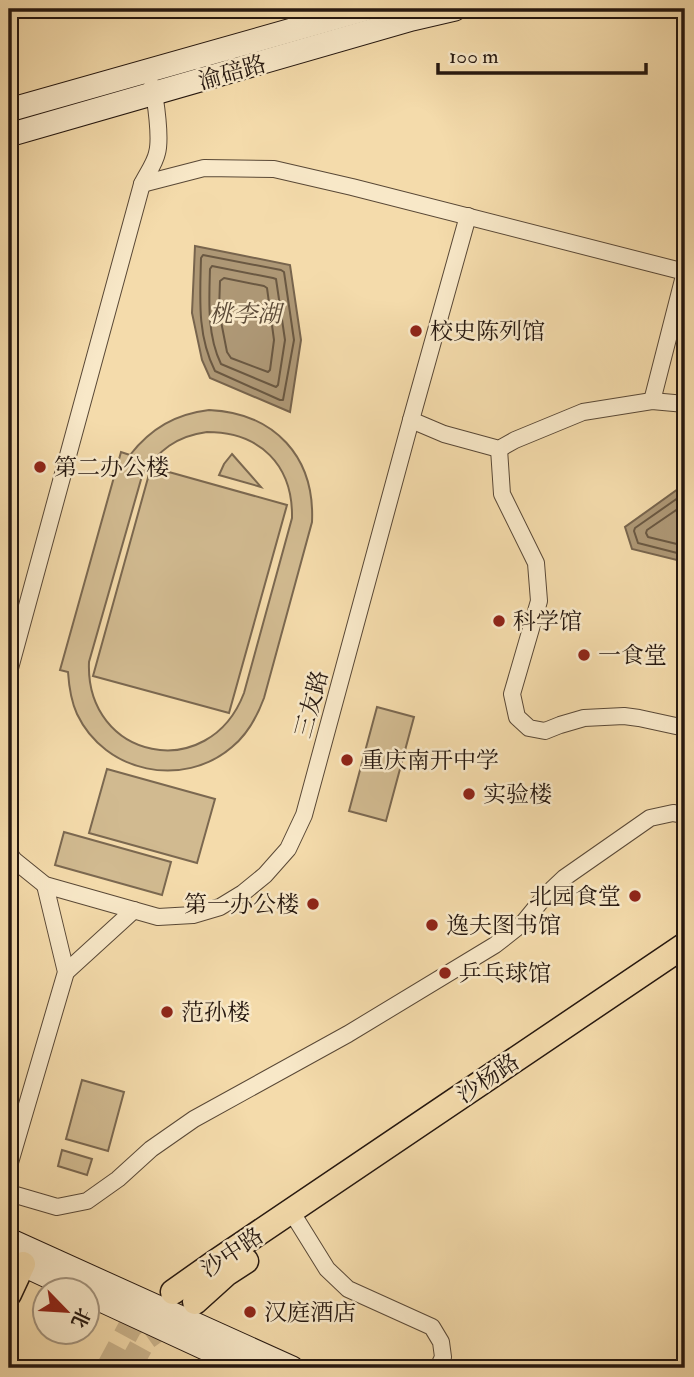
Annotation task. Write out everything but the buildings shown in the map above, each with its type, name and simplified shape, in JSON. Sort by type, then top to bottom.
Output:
[{"type":"main road","name":"渝碚路","points":[[9,110],[366,9]]},
{"type":"main road","name":"渝碚路","points":[[9,135],[154,94],[412,14],[455,9]]},
{"type":"main road","name":"沙杨路","points":[[295,1218],[685,945]]},
{"type":"main road","name":"沙杨路","points":[[295,1218],[685,966]]},
{"type":"main road","name":"沙中路","points":[[184,1297],[226,1274],[295,1218]]},
{"type":"main road","points":[[9,1240],[292,1368]]},
{"type":"main road","points":[[9,1294],[16,1261],[48,1276]]},
{"type":"main road","points":[[102,1300],[248,1368]]},
{"type":"street","points":[[9,672],[142,184],[157,153],[158,129],[154,94],[147,70]]},
{"type":"street","points":[[142,184],[204,168],[274,169],[685,272],[652,401]]},
{"type":"street","name":"三友路","points":[[45,885],[158,917],[193,915],[220,907],[243,893],[288,849],[304,815],[468,216]]},
{"type":"street","points":[[411,420],[444,434],[499,449],[583,412],[652,401],[685,404]]},
{"type":"street","points":[[499,449],[502,494],[536,563],[540,601],[512,694],[517,717],[529,727],[545,731],[584,719],[624,716],[685,728]]},
{"type":"street","points":[[9,1193],[57,1206],[87,1200],[194,1119],[348,1034],[495,945],[523,923],[564,878],[650,818],[673,813],[685,815]]},
{"type":"street","points":[[9,853],[45,885],[66,972],[9,1166]]},
{"type":"street","points":[[66,972],[134,910]]},
{"type":"street","points":[[295,1218],[327,1269],[348,1289],[432,1327],[441,1342],[443,1357],[438,1368]]},
{"type":"shaded area","points":[[209,410],[232,413],[253,420],[286,443],[298,459],[306,477],[312,522],[264,698],[251,725],[238,742],[212,760],[191,768],[169,771],[125,761],[106,750],[90,734],[77,714],[68,672],[60,670],[121,452],[130,455],[147,437],[165,424]],"holes":[[[207,432],[226,434],[257,445],[280,467],[287,482],[292,518],[244,693],[227,722],[204,741],[179,749],[152,749],[127,739],[107,721],[93,695],[89,662],[142,476],[155,459],[177,441]]]},
{"type":"shaded area","points":[[232,454],[261,487],[219,475]]},
{"type":"shaded area","points":[[151,467],[287,505],[229,713],[93,676]]},
{"type":"shaded area","points":[[377,707],[414,717],[386,821],[349,811]]},
{"type":"shaded area","points":[[107,769],[215,799],[197,863],[89,833]]},
{"type":"shaded area","points":[[64,832],[171,862],[162,895],[55,865]]},
{"type":"shaded area","points":[[82,1080],[124,1092],[108,1151],[66,1139]]},
{"type":"shaded area","points":[[62,1150],[92,1159],[87,1175],[58,1166]]},
{"type":"water","name":"桃李湖","points":[[195,246],[290,265],[301,340],[290,412],[210,378],[202,360],[192,313]]},
{"type":"water","points":[[685,484],[685,562],[632,549],[625,527]]},
{"type":"tunnel","points":[[108,1368],[130,1327],[156,1306]]},
{"type":"tunnel","points":[[129,1368],[145,1339],[177,1316]]},
{"type":"place","name":"校史陈列馆","points":[[416,331]]},
{"type":"place","name":"第二办公楼","points":[[40,467]]},
{"type":"place","name":"科学馆","points":[[499,621]]},
{"type":"place","name":"一食堂","points":[[584,655]]},
{"type":"place","name":"重庆南开中学","points":[[347,760]]},
{"type":"place","name":"实验楼","points":[[469,794]]},
{"type":"place","name":"北园食堂","points":[[635,896]]},
{"type":"place","name":"第一办公楼","points":[[313,904]]},
{"type":"place","name":"逸夫图书馆","points":[[432,925]]},
{"type":"place","name":"乒乓球馆","points":[[445,973]]},
{"type":"place","name":"范孙楼","points":[[167,1012]]},
{"type":"place","name":"汉庭酒店","points":[[250,1312]]}]
